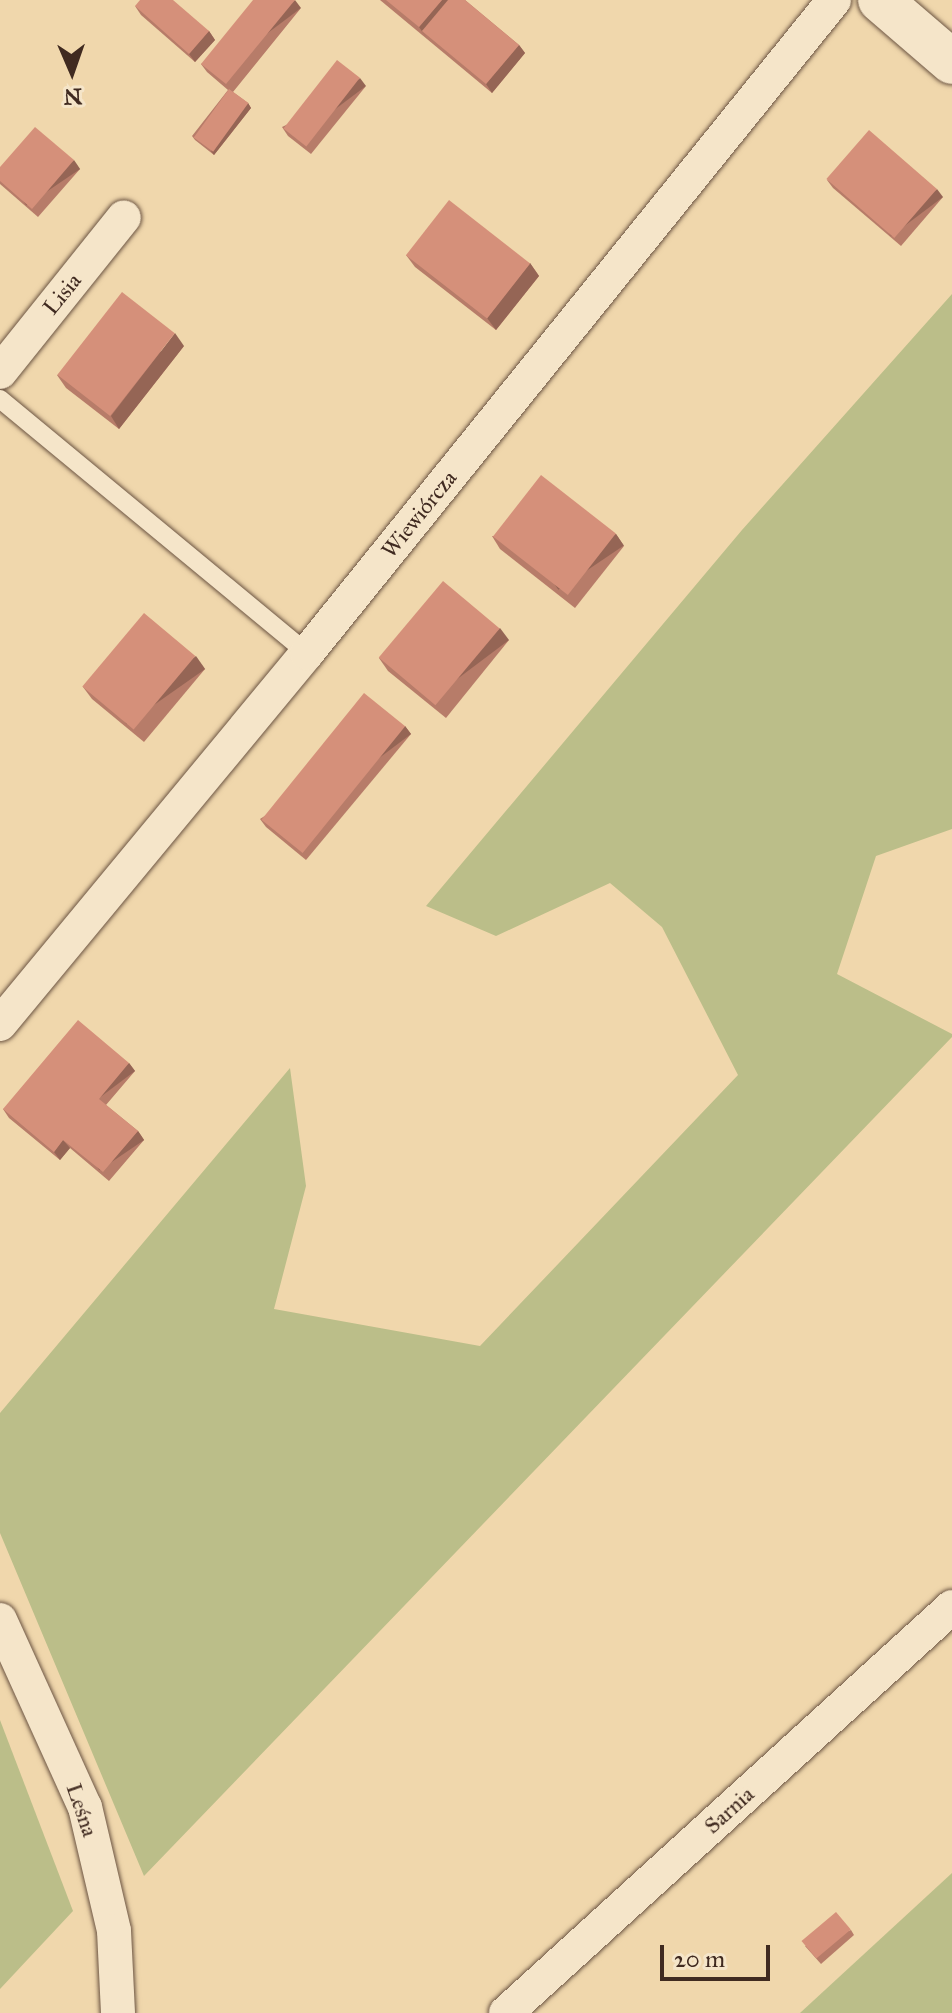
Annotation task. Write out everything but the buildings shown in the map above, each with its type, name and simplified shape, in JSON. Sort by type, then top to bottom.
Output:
[{"type":"street","name":"Wiewiórcza","points":[[0,1024],[307,653],[834,0]]},
{"type":"street","points":[[880,0],[952,62]]},
{"type":"street","name":"Lisia","points":[[0,372],[124,217]]},
{"type":"street","name":"Sarnia","points":[[506,2013],[952,1607]]},
{"type":"street","name":"Leśna","points":[[0,1620],[85,1807],[114,1931],[118,2013]]},
{"type":"lane","points":[[0,399],[307,653]]},
{"type":"green space","points":[[952,294],[952,829],[876,856],[837,974],[952,1034],[952,1037],[144,1876],[0,1533],[0,1413],[290,1068],[306,1186],[274,1309],[480,1346],[738,1075],[662,927],[610,883],[496,936],[426,906],[742,530]]},
{"type":"green space","points":[[0,1720],[73,1911],[0,1989]]},
{"type":"green space","points":[[952,1873],[952,2013],[800,2013]]}]
